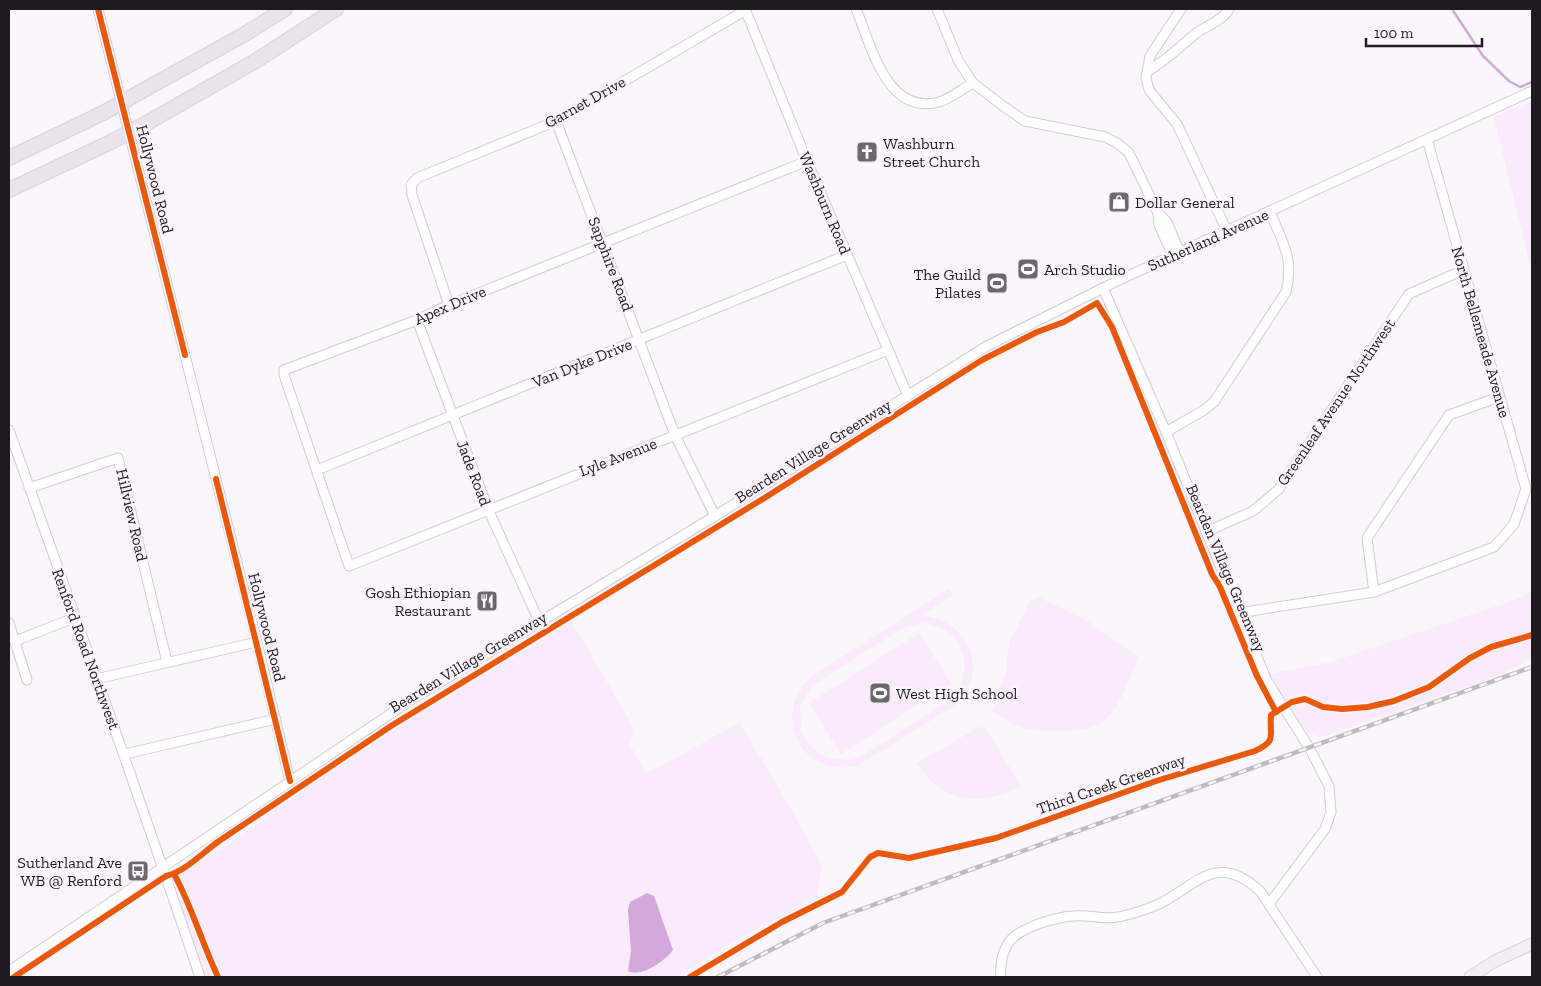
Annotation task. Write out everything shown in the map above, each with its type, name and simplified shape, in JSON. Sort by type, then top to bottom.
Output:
[{"type":"highway","points":[[9,158],[142,92],[246,34],[285,9]]},
{"type":"highway","points":[[254,62],[336,9]]},
{"type":"highway","points":[[9,190],[111,142],[152,120],[346,9]]},
{"type":"main road","points":[[1470,977],[1496,961],[1532,944]]},
{"type":"street","name":"Hollywood Road","points":[[98,9],[257,642],[290,781]]},
{"type":"street","points":[[856,9],[882,71],[894,90],[905,99],[922,104],[940,102],[972,83]]},
{"type":"street","points":[[937,9],[958,60],[972,83],[1025,121],[1105,137],[1117,143],[1129,153],[1158,213],[1167,222],[1177,254]]},
{"type":"street","points":[[1181,9],[1150,56],[1148,71],[1149,90],[1177,124],[1227,231]]},
{"type":"street","points":[[1148,71],[1168,59],[1195,34],[1227,14],[1230,9]]},
{"type":"street","name":"Garnet Drive","points":[[449,305],[412,195],[411,185],[417,178],[556,121],[746,10]]},
{"type":"street","name":"Washburn Road","points":[[746,10],[807,161],[908,396]]},
{"type":"street","name":"Sutherland Avenue","points":[[9,971],[405,703],[716,516],[987,346],[1104,288],[1532,91]]},
{"type":"street","name":"Sapphire Road","points":[[556,121],[675,435],[716,516]]},
{"type":"street","name":"North Bellemeade Avenue","points":[[1374,592],[1494,547],[1514,524],[1526,489],[1427,139]]},
{"type":"street","name":"Apex Drive","points":[[349,566],[284,375],[284,370],[417,320],[603,242],[807,161]]},
{"type":"street","points":[[1166,432],[1214,402],[1286,292],[1290,275],[1289,256],[1270,212]]},
{"type":"street","name":"Van Dyke Drive","points":[[317,470],[452,417],[847,255]]},
{"type":"street","name":"Greenleaf Avenue Northwest","points":[[1206,532],[1253,511],[1278,490],[1409,294],[1463,270]]},
{"type":"street","points":[[1104,288],[1166,432],[1267,681],[1310,749],[1329,786],[1331,812],[1326,829],[1269,904]]},
{"type":"street","name":"Jade Road","points":[[417,320],[452,417],[488,508],[539,622]]},
{"type":"street","name":"Lyle Avenue","points":[[349,566],[488,508],[888,350]]},
{"type":"street","points":[[1238,613],[1374,592],[1367,538],[1449,414],[1499,397]]},
{"type":"street","name":"Renford Road Northwest","points":[[9,430],[74,618],[125,754],[200,977]]},
{"type":"street","name":"Hillview Road","points":[[29,488],[118,458],[167,662]]},
{"type":"street","points":[[15,641],[74,618]]},
{"type":"street","points":[[9,623],[27,680]]},
{"type":"street","points":[[96,679],[257,642]]},
{"type":"street","points":[[125,754],[276,719]]},
{"type":"street","points":[[1001,977],[1000,963],[1010,940],[1033,927],[1053,919],[1075,915],[1104,918],[1119,917],[1140,911],[1160,904],[1196,879],[1216,873],[1232,874],[1248,880],[1260,891],[1317,977]]},
{"type":"shaded area","points":[[1532,101],[1532,273],[1494,117]]},
{"type":"shaded area","points":[[949,589],[953,595],[922,615],[939,619],[953,627],[964,638],[970,651],[973,665],[971,680],[964,694],[952,707],[859,765],[838,767],[821,763],[807,753],[797,740],[793,724],[793,706],[801,689],[815,674]],"holes":[[[922,623],[936,626],[948,633],[957,642],[963,654],[965,666],[963,679],[957,691],[947,702],[862,756],[851,760],[832,759],[820,754],[809,745],[801,730],[800,706],[813,685],[903,628]]]},
{"type":"shaded area","points":[[1532,592],[1532,660],[1497,676],[1322,737],[1307,733],[1270,674],[1331,662],[1512,601]]},
{"type":"shaded area","points":[[1040,598],[1087,621],[1138,657],[1118,704],[1112,713],[1098,725],[1070,731],[1027,729],[1016,726],[992,711],[1006,672],[1009,643],[1030,601]]},
{"type":"shaded area","points":[[572,622],[635,730],[630,745],[646,774],[739,723],[768,769],[818,857],[821,868],[817,897],[736,940],[677,977],[206,977],[172,878],[228,844],[394,727],[420,714]]},
{"type":"shaded area","name":"West High School","points":[[919,633],[951,683],[841,754],[809,703]]},
{"type":"shaded area","points":[[979,727],[985,728],[1022,787],[992,797],[964,798],[950,794],[938,787],[927,777],[917,763]]},
{"type":"shaded area","points":[[647,893],[654,896],[673,950],[652,967],[633,973],[628,971],[631,951],[628,910],[630,902]]},
{"type":"waterway","points":[[1452,9],[1483,56],[1509,81],[1520,87],[1532,82]]},
{"type":"railway","points":[[718,977],[823,923],[1532,667]]},
{"type":"cycle path","points":[[98,9],[185,355]]},
{"type":"cycle path","name":"Bearden Village Greenway","points":[[14,977],[166,876],[187,866],[219,841],[391,726],[766,497],[982,360],[1037,332],[1064,322],[1097,303],[1112,327],[1212,574],[1220,587],[1257,676],[1276,712]]},
{"type":"cycle path","points":[[216,479],[290,781]]},
{"type":"cycle path","name":"Third Creek Greenway","points":[[690,977],[782,922],[842,892],[870,857],[878,853],[909,858],[996,838],[1156,781],[1255,751],[1270,741],[1271,715],[1292,702],[1305,699],[1323,707],[1342,709],[1368,707],[1394,701],[1429,687],[1470,658],[1491,647],[1532,635]]},
{"type":"cycle path","points":[[174,874],[218,977]]},
{"type":"place","name":"Washburn Street Church","points":[[867,152]]},
{"type":"place","name":"Dollar General","points":[[1119,202]]},
{"type":"place","name":"Arch Studio","points":[[1028,269]]},
{"type":"place","name":"The Guild Pilates","points":[[997,283]]},
{"type":"place","name":"Gosh Ethiopian Restaurant","points":[[487,601]]},
{"type":"place","name":"West High School","points":[[880,693]]},
{"type":"place","name":"Sutherland Ave WB @ Renford","points":[[138,871]]}]
